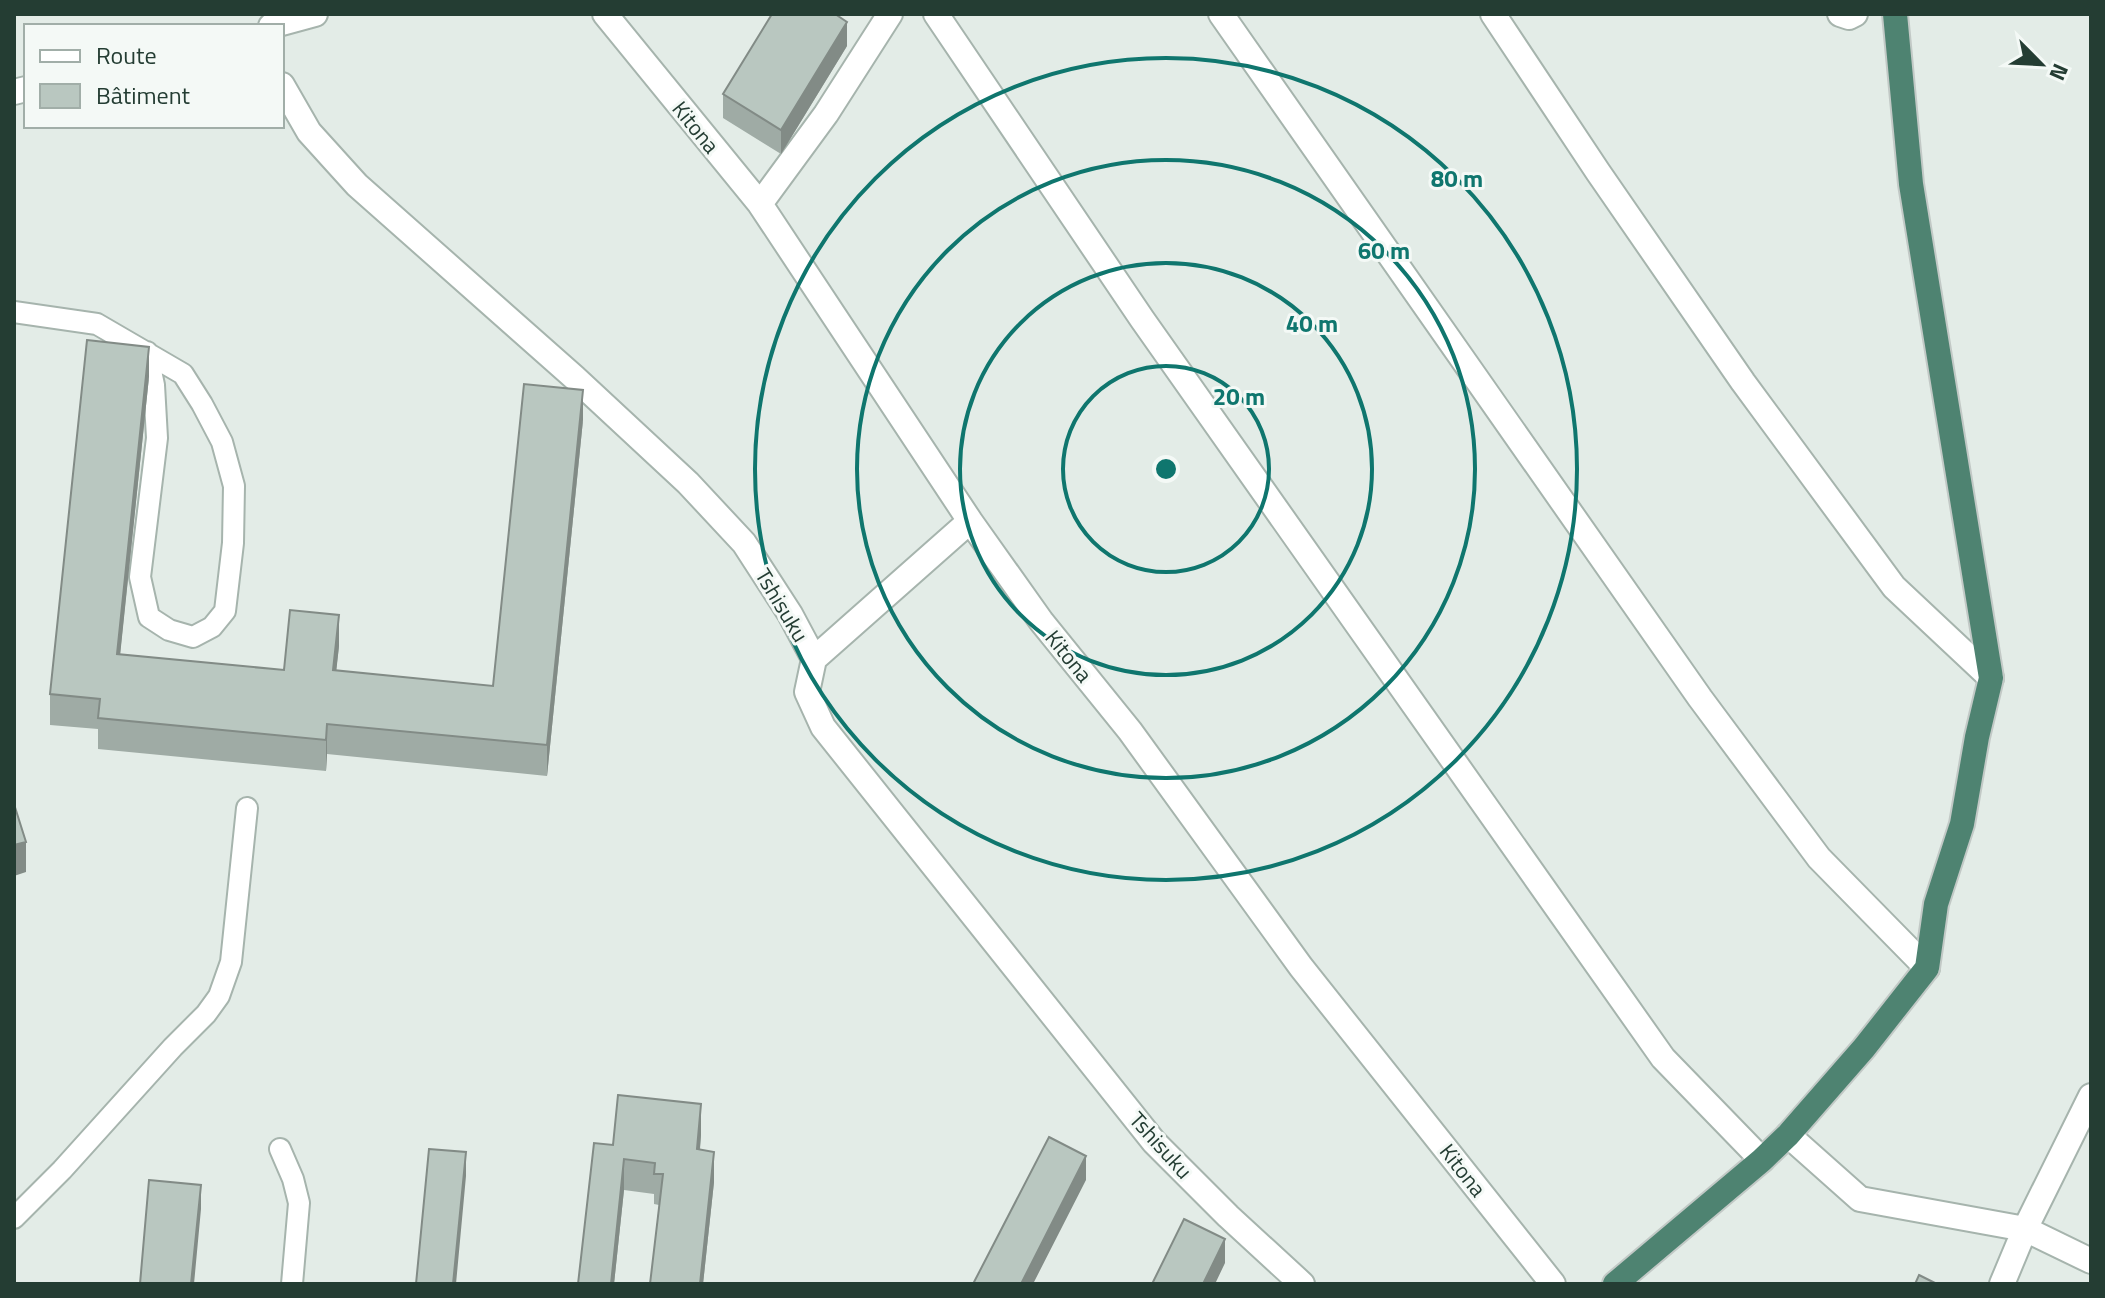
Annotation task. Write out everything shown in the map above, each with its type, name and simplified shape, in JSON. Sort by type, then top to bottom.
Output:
[{"type":"highway","points":[[1615,1284],[1788,1135],[1864,1048],[1927,968],[1936,904],[1962,824],[1991,678],[1911,184],[1895,14]]},
{"type":"street","points":[[278,24],[315,14]]},
{"type":"street","name":"Kitona","points":[[605,14],[627,25],[760,204],[970,521],[1041,621],[1130,731],[1301,967],[1553,1284]]},
{"type":"street","points":[[760,204],[826,114],[890,14]]},
{"type":"street","points":[[936,14],[1142,319],[1663,1058],[1762,1160]]},
{"type":"street","points":[[1221,14],[1718,723],[1819,858],[1927,968]]},
{"type":"street","points":[[1493,14],[1743,382],[1894,587],[1991,678]]},
{"type":"street","points":[[1840,14],[1849,17],[1855,14]]},
{"type":"street","name":"Tshisuku","points":[[284,88],[309,132],[357,185],[586,388],[688,483],[744,543],[790,614],[814,659],[807,692],[823,727],[1154,1142],[1302,1284]]},
{"type":"street","points":[[814,659],[970,521]]},
{"type":"street","points":[[2002,1284],[2025,1229],[2091,1096]]},
{"type":"street","points":[[1788,1135],[1860,1199],[2025,1229],[2091,1261]]},
{"type":"lane","points":[[14,312],[97,324],[147,352],[183,374],[202,404],[222,442],[234,486],[233,543],[225,611],[212,627],[193,637],[169,630],[149,617],[140,577],[157,438],[154,385],[147,352]]},
{"type":"lane","points":[[14,1218],[62,1170],[206,1014],[219,996],[231,962],[247,808]]},
{"type":"lane","points":[[280,1149],[299,1203],[292,1284]]},
{"type":"building","points":[[772,14],[835,14],[847,22],[781,130],[723,94]]},
{"type":"building","points":[[87,340],[149,347],[117,654],[284,670],[290,610],[339,615],[333,670],[493,686],[524,384],[583,390],[547,745],[327,724],[326,740],[98,718],[100,699],[50,694]]},
{"type":"building","points":[[14,804],[26,842],[14,845]]},
{"type":"building","points":[[618,1095],[701,1104],[697,1149],[714,1152],[700,1284],[650,1284],[663,1174],[654,1174],[655,1163],[624,1159],[611,1284],[578,1284],[594,1143],[613,1145]]},
{"type":"building","points":[[1049,1137],[1086,1156],[1021,1284],[973,1284]]},
{"type":"building","points":[[429,1149],[466,1152],[453,1284],[416,1284]]},
{"type":"building","points":[[149,1180],[201,1185],[191,1284],[140,1284]]},
{"type":"building","points":[[1184,1219],[1225,1239],[1203,1284],[1152,1284]]},
{"type":"building","points":[[1919,1275],[1937,1284],[1915,1284]]}]
